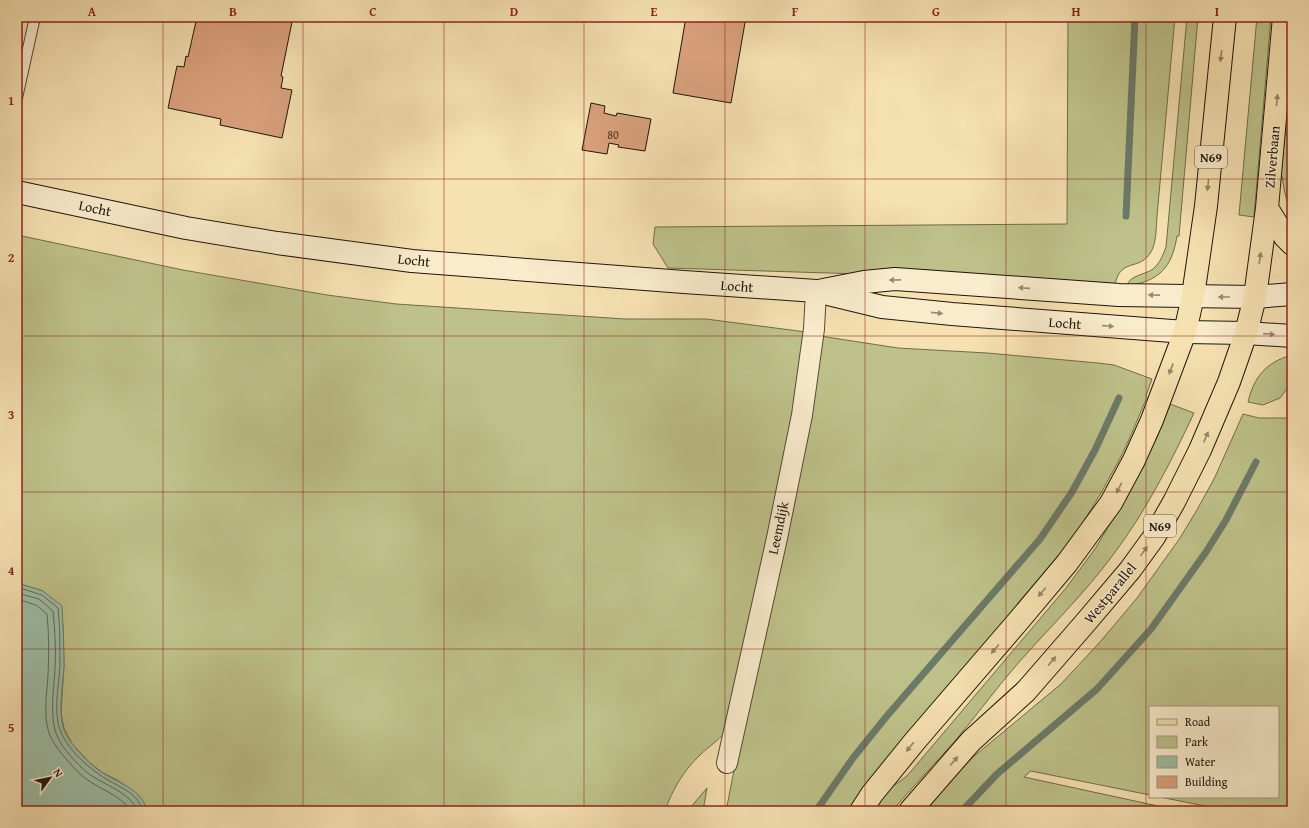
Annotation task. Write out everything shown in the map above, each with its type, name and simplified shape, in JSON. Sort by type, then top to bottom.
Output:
[{"type":"main road","name":"N69","points":[[861,811],[872,794],[915,741],[1066,563],[1111,503],[1134,460],[1152,420],[1185,332],[1193,296],[1206,206],[1225,17]]},
{"type":"main road","name":"Zilverbaan","points":[[1255,297],[1267,208],[1284,17]]},
{"type":"main road","points":[[1267,208],[1285,237],[1292,244]]},
{"type":"main road","name":"N69","points":[[1246,333],[1255,297]]},
{"type":"main road","name":"Westparallel","points":[[910,811],[971,742],[1026,691],[1120,581],[1154,537],[1174,502],[1200,450],[1229,382],[1246,333]]},
{"type":"street","name":"Locht","points":[[17,192],[186,228],[277,243],[412,261],[816,291],[882,307],[952,314],[1185,332],[1246,333],[1292,336]]},
{"type":"street","name":"Locht","points":[[816,291],[864,282],[895,279],[1119,295],[1255,297],[1292,294]]},
{"type":"street","name":"Leemdijk","points":[[727,763],[777,538],[802,415],[814,329],[816,291]]},
{"type":"lane","points":[[17,98],[35,17]]},
{"type":"green space","points":[[1068,17],[1175,17],[1155,241],[1152,251],[1144,260],[1124,268],[1120,272],[1116,279],[1114,289],[893,275],[668,268],[653,244],[655,227],[1067,224]]},
{"type":"green space","points":[[1187,17],[1198,17],[1179,236],[1177,236],[1172,257],[1162,271],[1148,281],[1127,286],[1128,282],[1134,277],[1150,271],[1155,267],[1161,259],[1166,247]]},
{"type":"green space","points":[[1257,17],[1271,17],[1254,217],[1239,215]]},
{"type":"green space","points":[[1292,55],[1292,214],[1284,191],[1281,176]]},
{"type":"green space","points":[[17,235],[183,270],[327,295],[396,304],[625,319],[706,319],[806,332],[797,410],[725,732],[689,767],[675,788],[665,811],[147,811],[146,806],[119,781],[103,773],[90,763],[72,744],[64,728],[61,713],[64,666],[63,625],[43,591],[17,583]]},
{"type":"green space","points":[[820,336],[898,348],[987,353],[1114,365],[1152,379],[1146,396],[1147,397],[1122,455],[1097,500],[1068,545],[853,811],[726,811]]},
{"type":"green space","points":[[1292,355],[1292,382],[1280,398],[1263,405],[1248,402],[1254,385],[1262,372],[1275,362]]},
{"type":"green space","points":[[1170,404],[1194,413],[1147,504],[1113,555],[1079,596],[1012,671],[955,741],[892,811],[869,811],[881,795],[907,776],[1066,588],[1095,549],[1133,484],[1157,437]]},
{"type":"green space","points":[[1292,413],[1292,811],[1230,811],[1165,798],[1279,798],[1279,706],[1149,706],[1149,795],[1031,771],[1024,777],[1181,811],[924,811],[972,758],[1061,684],[1100,642],[1137,598],[1180,538],[1198,508],[1215,477],[1243,414],[1259,418],[1288,418]]},
{"type":"green space","points":[[707,788],[703,811],[689,811],[690,808]]},
{"type":"water","points":[[17,583],[43,591],[62,606],[64,666],[61,712],[63,727],[69,740],[80,753],[103,773],[135,792],[140,797],[147,811],[17,811]]},
{"type":"building","points":[[197,17],[293,17],[281,76],[283,77],[281,88],[292,90],[282,138],[220,125],[221,119],[168,108],[177,66],[184,67],[186,56],[188,57]]},
{"type":"building","points":[[686,17],[746,17],[731,103],[673,93]]},
{"type":"building","points":[[591,103],[605,106],[604,113],[616,116],[617,113],[651,119],[645,151],[618,147],[619,145],[609,143],[607,154],[582,150]]},
{"type":"waterway","points":[[1126,216],[1135,17]]},
{"type":"waterway","points":[[816,811],[853,758],[886,717],[1040,539],[1072,492],[1095,450],[1119,398]]},
{"type":"waterway","points":[[962,811],[997,774],[1097,689],[1151,629],[1206,552],[1226,520],[1256,462]]}]
